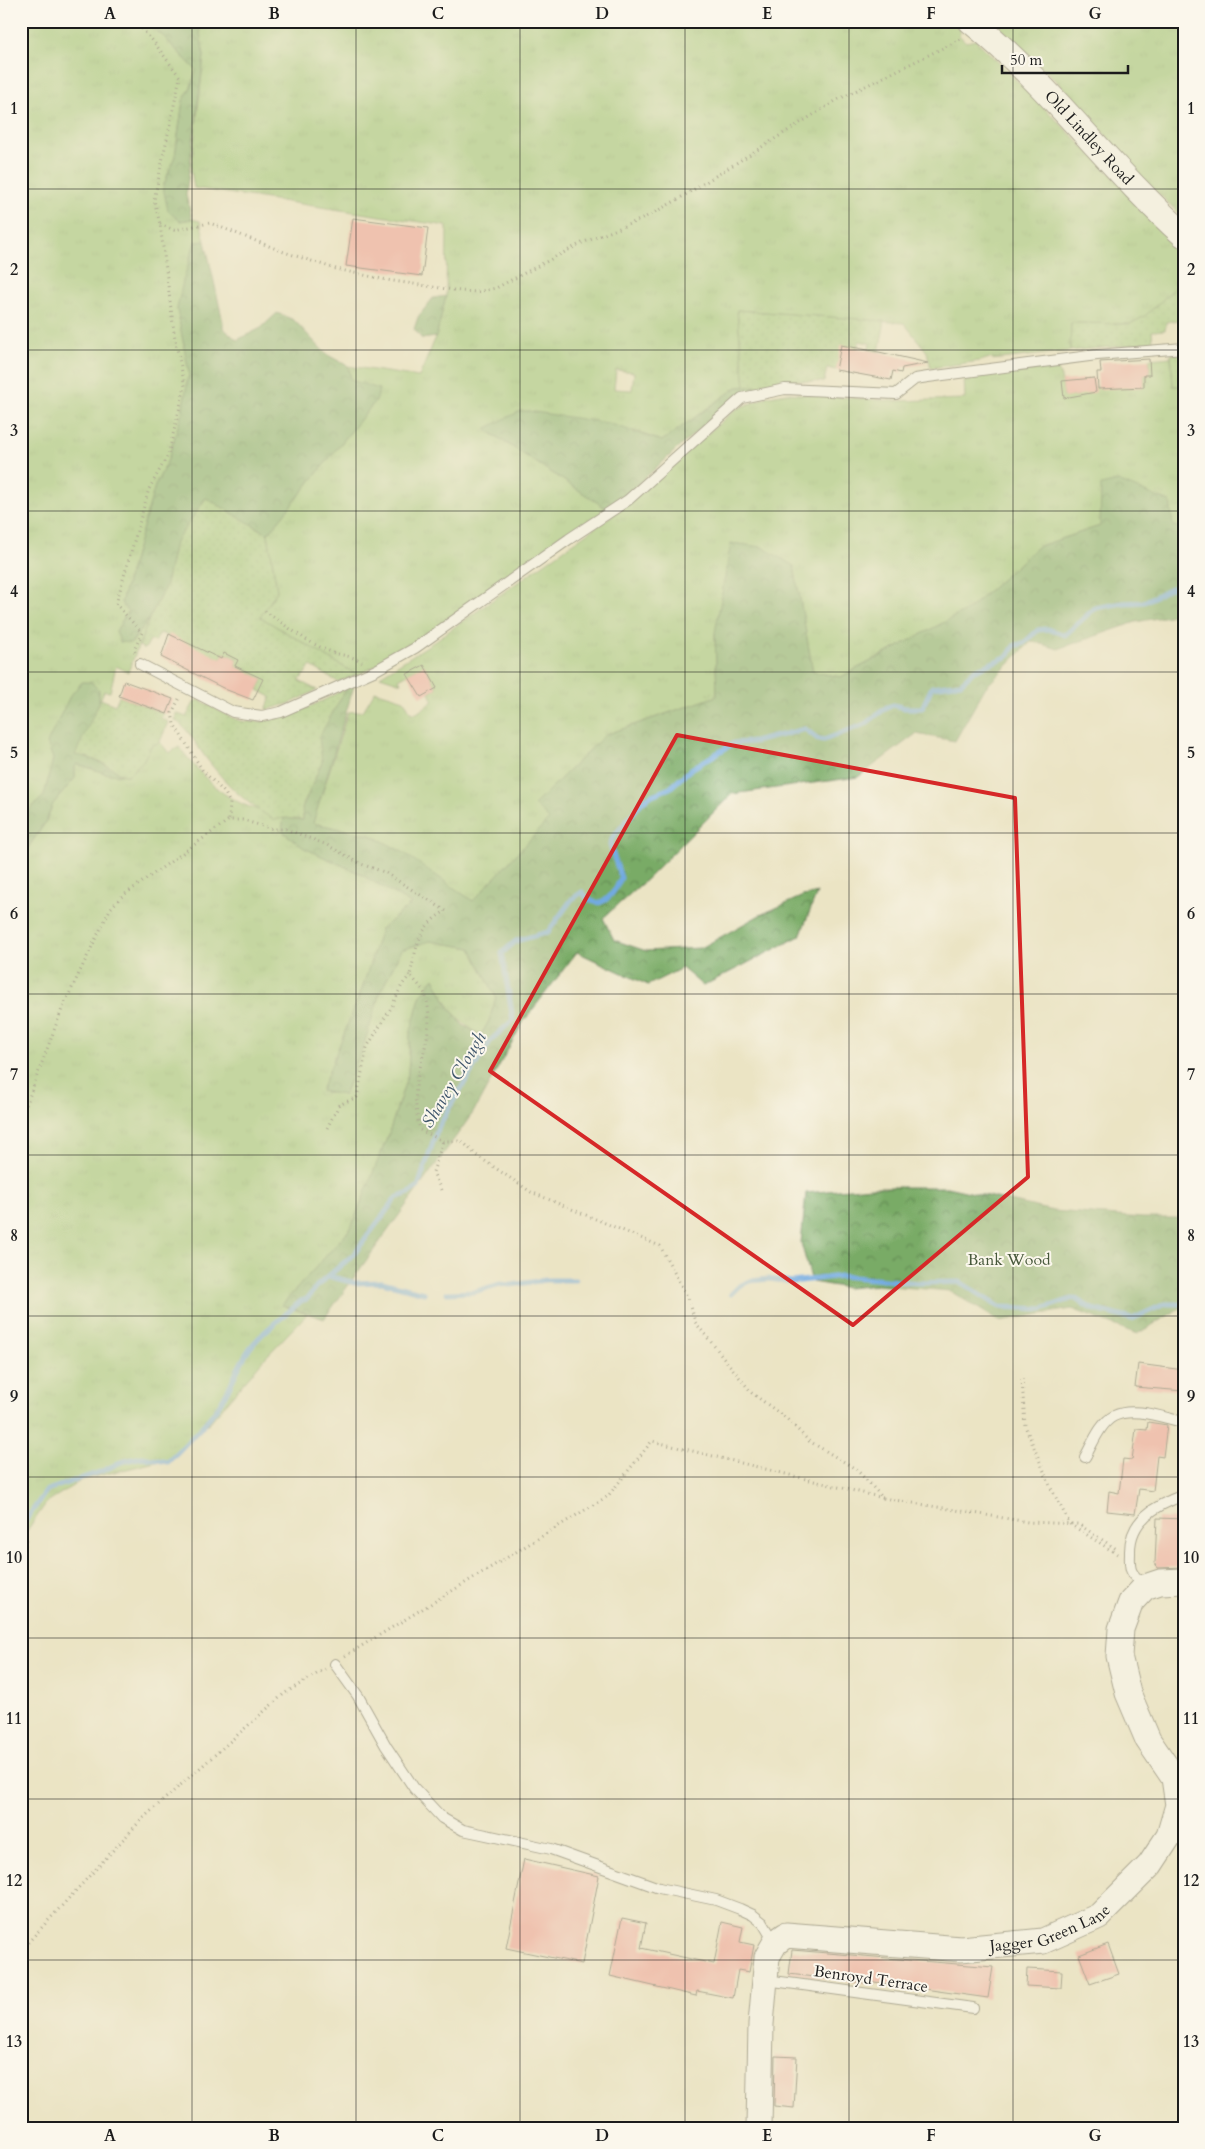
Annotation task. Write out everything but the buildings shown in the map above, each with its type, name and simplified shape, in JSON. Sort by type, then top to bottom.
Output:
[{"type":"street","name":"Old Lindley Road","points":[[974,23],[1028,74],[1129,183],[1184,235]]},
{"type":"street","points":[[1145,1587],[1160,1582],[1184,1581]]},
{"type":"street","name":"Jagger Green Lane","points":[[775,1943],[786,1935],[960,1949],[1043,1941],[1099,1916],[1150,1865],[1169,1836],[1181,1806],[1174,1778],[1148,1740],[1128,1693],[1119,1656],[1120,1630],[1131,1602],[1145,1587]]},
{"type":"street","points":[[759,2128],[761,2024],[767,1957],[775,1943]]},
{"type":"lane","points":[[140,664],[233,712],[262,716],[288,709],[376,670],[415,648],[561,544],[628,500],[742,398],[786,389],[896,394],[916,379],[928,376],[1098,355],[1184,348]]},
{"type":"lane","points":[[1085,1457],[1099,1432],[1113,1416],[1130,1412],[1184,1422]]},
{"type":"lane","points":[[1145,1587],[1131,1571],[1130,1549],[1136,1528],[1143,1516],[1157,1505],[1184,1496]]},
{"type":"lane","points":[[335,1664],[358,1696],[386,1746],[414,1788],[442,1818],[463,1830],[552,1849],[659,1888],[716,1900],[740,1909],[753,1915],[763,1923],[775,1943]]},
{"type":"lane","name":"Benroyd Terrace","points":[[765,1980],[973,2008]]},
{"type":"path","points":[[135,21],[153,41],[180,77],[154,200],[160,224],[175,339],[185,386],[168,455],[149,489],[116,604],[142,633],[134,650],[140,664]]},
{"type":"path","points":[[160,224],[174,230],[188,229],[210,223],[284,252],[336,268],[387,280],[460,291],[477,292],[496,288],[582,243],[642,219],[677,200],[837,100],[962,38],[974,23]]},
{"type":"path","points":[[265,611],[330,652],[355,658],[376,670]]},
{"type":"path","points":[[184,687],[172,712],[174,724],[203,771],[225,793],[230,803],[229,820]]},
{"type":"path","points":[[21,1119],[62,1008],[110,909],[121,897],[229,820],[242,820],[273,829],[286,829],[327,845],[361,864],[384,872],[446,911],[430,920],[417,943],[410,975],[402,985],[392,1008],[367,1047],[357,1097],[339,1105],[328,1128]]},
{"type":"path","points":[[410,975],[425,995],[429,1016],[426,1048],[417,1082],[415,1110],[420,1130],[443,1141],[462,1141],[476,1155],[531,1192],[660,1246],[690,1302],[695,1322],[752,1393],[787,1419],[809,1441],[856,1469],[883,1498]]},
{"type":"path","points":[[441,1190],[433,1172],[443,1141]]},
{"type":"path","points":[[1022,1379],[1025,1426],[1051,1488],[1070,1524]]},
{"type":"path","points":[[21,1950],[142,1819],[285,1693],[608,1496],[652,1441],[883,1498],[1028,1522],[1070,1524],[1130,1560]]},
{"type":"path","points":[[21,1526],[27,1542],[21,1553]]},
{"type":"highlighted area","points":[[677,735],[1015,798],[1028,1177],[853,1325],[490,1071]]},
{"type":"green space","points":[[21,21],[145,21],[163,36],[196,70],[191,87],[183,101],[175,156],[163,187],[180,221],[192,219],[200,221],[205,241],[195,243],[177,309],[189,373],[182,413],[168,460],[155,486],[121,603],[128,611],[116,631],[132,643],[150,617],[128,672],[116,666],[110,692],[104,691],[99,703],[99,690],[70,696],[48,743],[53,759],[44,796],[21,818]]},
{"type":"green space","points":[[145,21],[198,21],[204,56],[186,195],[192,219],[180,221],[168,211],[163,187],[175,156],[183,101],[191,87],[196,70],[163,36]]},
{"type":"green space","points":[[198,21],[957,21],[961,27],[959,35],[966,42],[976,40],[1184,247],[1184,288],[1175,288],[1145,316],[1130,324],[1071,323],[1070,351],[992,360],[990,358],[931,368],[927,352],[904,323],[737,310],[745,386],[737,387],[662,441],[634,431],[486,430],[609,510],[394,657],[357,675],[260,617],[277,591],[268,534],[377,399],[351,380],[348,366],[419,377],[436,337],[446,296],[447,226],[194,188],[191,170],[204,56]],"holes":[[[616,370],[634,372],[632,390],[614,389]]]},
{"type":"green space","points":[[993,21],[1184,21],[1184,218],[1142,178],[1075,99]]},
{"type":"green space","points":[[205,241],[223,328],[237,340],[261,328],[277,313],[294,320],[326,354],[348,366],[351,380],[379,389],[377,399],[268,534],[206,498],[175,543],[166,585],[150,617],[131,643],[120,642],[116,631],[128,611],[121,603],[155,486],[168,460],[182,413],[189,373],[177,309],[195,242]]},
{"type":"green space","points":[[1175,288],[1184,288],[1184,309],[1178,309],[1179,320],[1166,322],[1165,330],[1152,331],[1153,343],[1070,351],[1071,323],[1130,324],[1145,316]]},
{"type":"green space","points":[[446,296],[436,337],[422,339],[414,329],[418,317],[433,298]]},
{"type":"green space","points":[[737,310],[885,321],[879,352],[869,350],[870,343],[859,341],[857,348],[836,370],[827,368],[824,382],[788,380],[756,392],[756,386],[745,386]]},
{"type":"green space","points":[[1184,353],[1184,386],[1173,386],[1171,354]]},
{"type":"green space","points":[[1171,357],[1173,386],[1184,386],[1184,528],[1100,526],[1037,547],[969,609],[841,677],[813,672],[794,566],[715,633],[717,696],[605,735],[534,805],[550,819],[473,901],[373,836],[313,823],[348,712],[363,711],[375,691],[404,700],[411,713],[417,713],[433,701],[429,693],[437,688],[424,665],[399,679],[401,683],[380,676],[432,643],[621,509],[736,409],[769,396],[787,393],[895,401],[965,399],[964,376],[1057,366],[1062,381],[1064,397],[1078,396],[1078,394],[1095,392],[1095,387],[1144,387],[1144,375],[1150,375],[1149,359]]},
{"type":"green space","points":[[757,386],[756,392],[740,397],[725,406],[609,510],[485,429],[520,411],[528,411],[608,423],[662,441],[737,387]]},
{"type":"green space","points":[[1118,481],[1170,502],[1173,526],[1184,528],[1184,613],[1136,622],[1058,649],[1032,641],[985,688],[955,741],[916,734],[858,777],[732,794],[648,878],[603,918],[614,940],[646,951],[701,948],[758,916],[803,896],[817,893],[800,936],[703,986],[682,968],[648,985],[577,952],[523,1022],[473,1113],[324,1319],[282,1305],[351,1228],[389,1133],[408,1074],[410,1035],[420,997],[434,978],[449,1007],[463,1025],[481,1035],[489,1021],[496,997],[471,948],[430,941],[401,950],[380,993],[364,1044],[344,1095],[321,1091],[362,989],[381,929],[411,904],[359,873],[304,848],[282,831],[284,818],[303,820],[302,808],[322,762],[319,737],[347,687],[354,686],[313,823],[373,836],[401,851],[473,901],[549,819],[534,805],[605,735],[717,696],[715,633],[731,543],[762,547],[794,566],[813,672],[841,677],[969,609],[1037,547],[1100,526],[1101,485]]},
{"type":"green space","points":[[206,498],[268,534],[277,591],[260,617],[357,675],[338,682],[311,666],[299,681],[317,690],[291,703],[266,710],[271,697],[258,690],[263,679],[235,666],[238,659],[224,653],[221,659],[160,633],[155,642],[150,640],[145,649],[139,646],[150,617],[166,585],[175,543]]},
{"type":"green space","points":[[82,682],[91,682],[99,690],[99,703],[90,726],[84,756],[112,768],[121,775],[108,774],[77,764],[75,767],[75,778],[53,804],[45,823],[21,858],[21,818],[44,796],[53,759],[47,743],[70,696]]},
{"type":"green space","points":[[347,687],[319,737],[322,762],[302,808],[303,820],[284,818],[275,820],[246,801],[221,776],[188,733],[175,720],[176,713],[186,717],[195,701],[199,700],[241,721],[267,720],[296,712],[324,700]]},
{"type":"green space","points":[[119,696],[163,713],[161,718],[168,722],[160,742],[151,746],[143,761],[128,775],[92,759],[75,755],[101,699],[115,705]]},
{"type":"green space","points":[[160,742],[169,753],[179,747],[213,785],[235,800],[284,818],[282,831],[304,848],[359,873],[411,904],[381,929],[362,989],[321,1091],[344,1095],[364,1044],[380,993],[401,950],[430,941],[471,948],[496,997],[489,1021],[481,1035],[464,1023],[452,1011],[434,978],[420,997],[410,1035],[408,1074],[389,1133],[351,1228],[282,1305],[307,1314],[265,1358],[209,1423],[196,1430],[193,1439],[168,1462],[159,1461],[82,1480],[47,1502],[26,1532],[21,1524],[21,858],[45,823],[53,804],[75,778],[75,767],[77,764],[108,774],[128,775],[143,761],[151,746]]},
{"type":"green space","name":"Bank Wood","points":[[871,1187],[947,1187],[1054,1211],[1143,1218],[1184,1218],[1184,1306],[1137,1334],[1072,1309],[999,1321],[950,1291],[877,1285],[848,1288],[812,1282],[801,1243],[806,1193]]},
{"type":"waterway","name":"Shavey Clough","points":[[21,1527],[47,1490],[100,1472],[121,1462],[142,1457],[168,1462],[216,1410],[255,1341],[301,1301],[307,1299],[317,1286],[354,1254],[396,1198],[418,1187],[437,1130],[449,1108],[491,1040],[513,1020],[502,953],[516,941],[548,932],[572,899],[582,892],[588,899],[594,902],[600,902],[610,896],[621,878],[610,845],[613,837],[642,802],[652,795],[670,788],[691,769],[734,743],[754,742],[805,729],[818,739],[824,740],[865,724],[887,707],[893,705],[905,708],[922,708],[932,687],[961,683],[975,670],[1008,656],[1014,646],[1024,643],[1038,630],[1048,629],[1065,635],[1095,608],[1123,603],[1144,602],[1171,588],[1184,588]]},
{"type":"waterway","points":[[328,1276],[355,1283],[382,1282],[424,1293]]},
{"type":"waterway","points":[[731,1294],[739,1286],[750,1281],[769,1279],[792,1282],[841,1276],[918,1283],[960,1282],[1000,1307],[1042,1309],[1074,1298],[1092,1309],[1132,1319],[1165,1304],[1184,1304]]},
{"type":"waterway","points":[[447,1293],[474,1292],[500,1284],[511,1285],[546,1280],[575,1280]]}]
